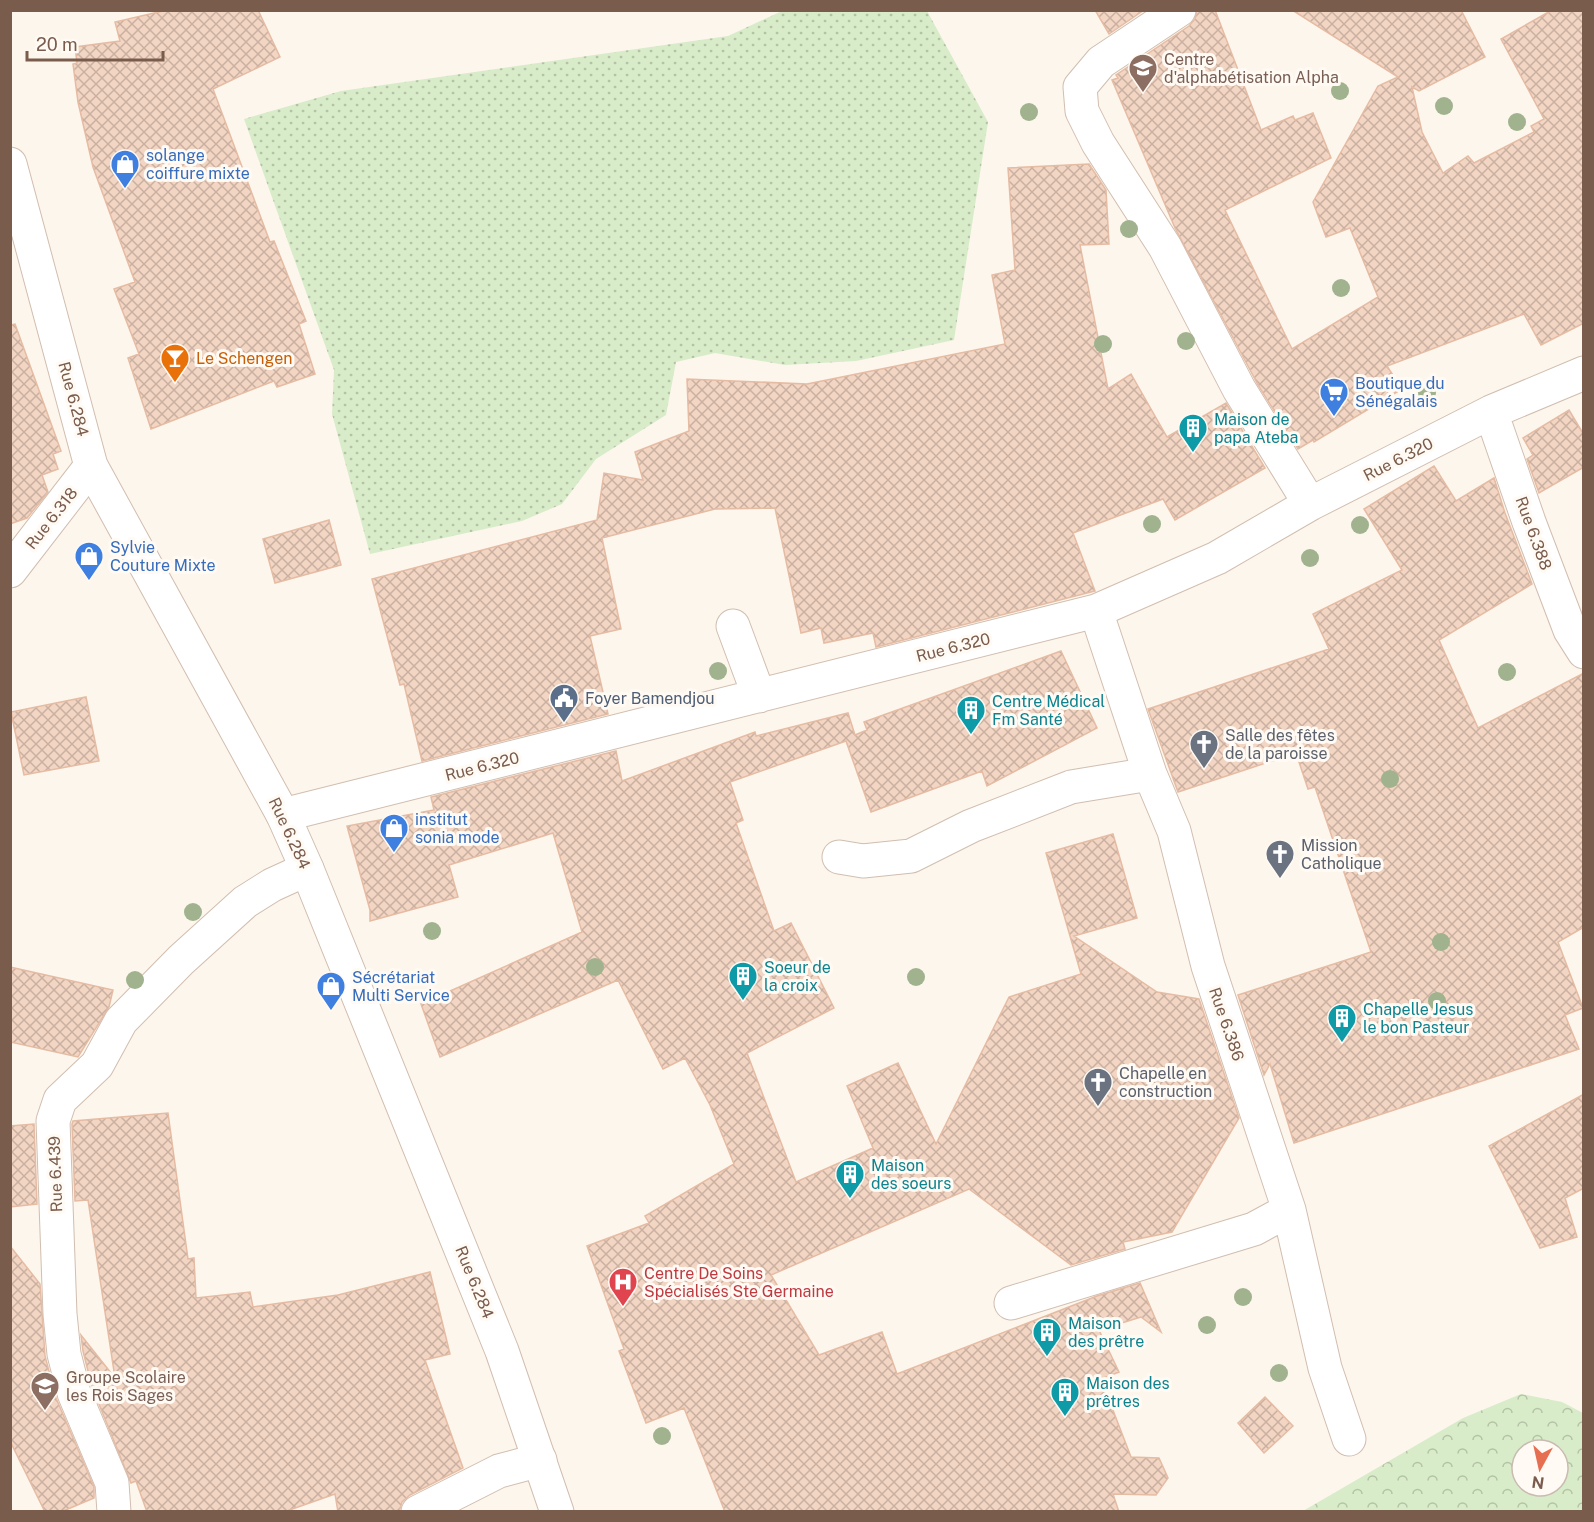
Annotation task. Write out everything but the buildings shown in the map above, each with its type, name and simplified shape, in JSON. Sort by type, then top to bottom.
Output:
[{"type":"street","points":[[1179,10],[1101,62],[1080,87],[1082,111],[1098,143],[1165,247],[1239,388],[1310,504]]},
{"type":"street","name":"Rue 6.284","points":[[10,164],[91,466],[283,815],[502,1351],[557,1512]]},
{"type":"street","name":"Rue 6.320","points":[[283,815],[1096,611],[1218,558],[1310,504],[1491,412],[1584,373]]},
{"type":"street","name":"Rue 6.388","points":[[1491,412],[1570,630],[1584,652]]},
{"type":"street","name":"Rue 6.318","points":[[10,571],[91,466]]},
{"type":"street","name":"Rue 6.386","points":[[1096,611],[1150,774],[1174,831],[1208,966],[1289,1210],[1325,1368],[1349,1439]]},
{"type":"street","points":[[733,626],[759,696]]},
{"type":"street","points":[[839,857],[863,861],[911,856],[971,826],[1071,787],[1150,774]]},
{"type":"street","name":"Rue 6.439","points":[[114,1512],[112,1483],[74,1393],[64,1354],[60,1314],[53,1121],[60,1100],[97,1065],[121,1021],[181,960],[246,902],[272,885],[307,869]]},
{"type":"street","points":[[1011,1303],[1254,1229],[1289,1210]]},
{"type":"street","points":[[418,1512],[499,1471],[540,1460]]},
{"type":"green space","points":[[782,11],[927,11],[988,122],[954,340],[856,361],[785,365],[715,353],[676,362],[666,415],[596,459],[562,504],[522,521],[370,554],[332,414],[334,370],[244,119],[341,91],[728,36]]},
{"type":"green space","points":[[1521,1394],[1562,1402],[1583,1413],[1583,1511],[1303,1511],[1463,1418]]},
{"type":"place","name":"Centre d'alphabétisation Alpha","points":[[1143,94]]},
{"type":"place","name":"solange coiffure mixte","points":[[125,190]]},
{"type":"place","name":"Le Schengen","points":[[175,384]]},
{"type":"place","name":"Boutique du Sénégalais","points":[[1334,418]]},
{"type":"place","name":"Maison de papa Ateba","points":[[1193,454]]},
{"type":"place","name":"Sylvie Couture Mixte","points":[[89,582]]},
{"type":"place","name":"Foyer Bamendjou","points":[[564,724]]},
{"type":"place","name":"Centre Médical Fm Santé","points":[[971,736]]},
{"type":"place","name":"Salle des fêtes de la paroisse","points":[[1204,770]]},
{"type":"place","name":"institut sonia mode","points":[[394,854]]},
{"type":"place","name":"Mission Catholique","points":[[1280,880]]},
{"type":"place","name":"Soeur de la croix","points":[[743,1002]]},
{"type":"place","name":"Sécrétariat Multi Service","points":[[331,1012]]},
{"type":"place","name":"Chapelle Jesus le bon Pasteur","points":[[1342,1044]]},
{"type":"place","name":"Chapelle en construction","points":[[1098,1108]]},
{"type":"place","name":"Maison des soeurs","points":[[850,1200]]},
{"type":"place","name":"Centre De Soins Spécialisés Ste Germaine","points":[[623,1308]]},
{"type":"place","name":"Maison des prêtre","points":[[1047,1358]]},
{"type":"place","name":"Groupe Scolaire les Rois Sages","points":[[45,1412]]},
{"type":"place","name":"Maison des prêtres","points":[[1065,1418]]}]
